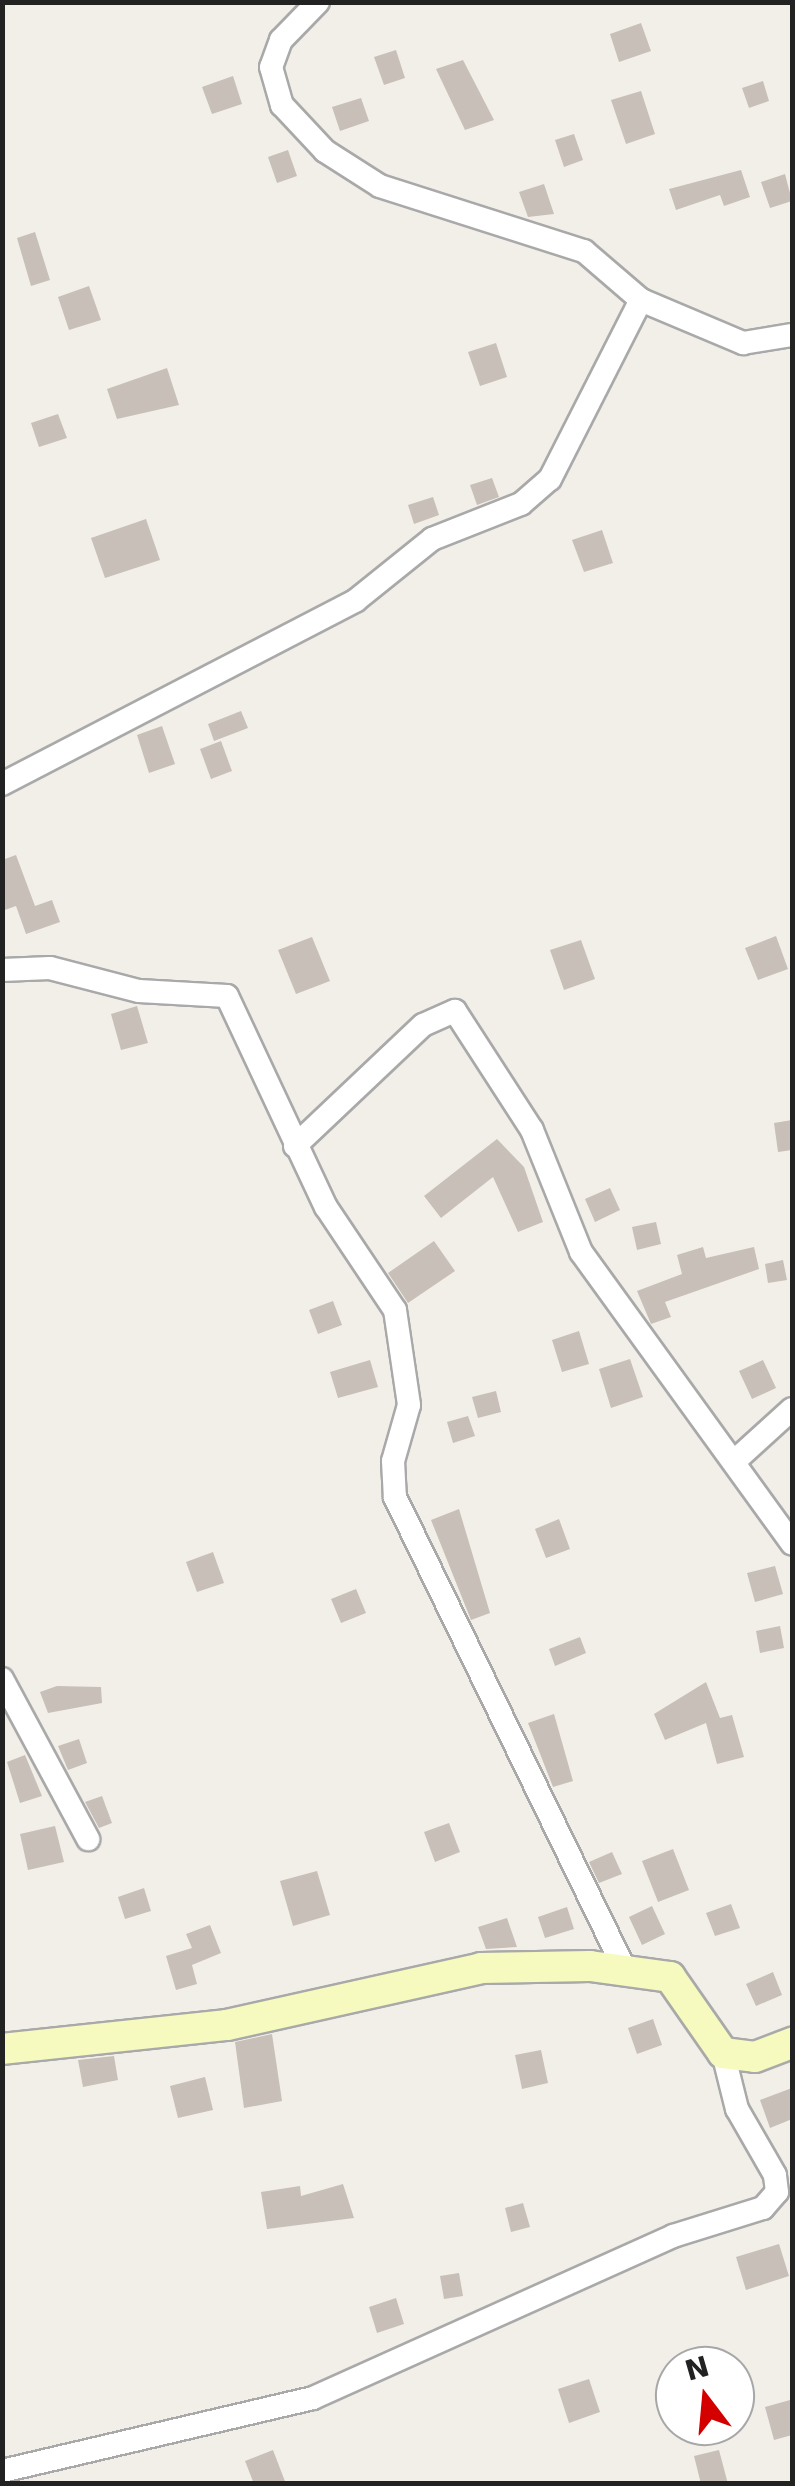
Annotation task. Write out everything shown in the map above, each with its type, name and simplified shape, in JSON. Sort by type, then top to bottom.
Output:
[{"type":"street","points":[[318,2],[281,40],[271,67],[282,105],[325,150],[380,186],[584,252],[641,300],[743,343],[792,334]]},
{"type":"street","points":[[2,784],[356,601],[432,538],[522,504],[550,478],[641,300]]},
{"type":"street","points":[[2,970],[50,968],[139,991],[228,996],[294,1146],[395,1310],[409,1405],[393,1461],[394,1497],[623,1966]]},
{"type":"street","points":[[294,1146],[423,1025],[455,1011],[532,1130],[581,1252],[738,1458],[792,1544]]},
{"type":"street","points":[[738,1458],[792,1409]]},
{"type":"street","points":[[2,1679],[88,1839]]},
{"type":"street","points":[[2,2049],[227,2024],[480,1968],[623,1966],[670,1977],[723,2054],[737,2109],[775,2174],[777,2192],[763,2208],[673,2236],[313,2398],[2,2471]]},
{"type":"street","points":[[723,2054],[755,2058],[792,2042]]},
{"type":"building","points":[[641,23],[651,51],[619,62],[610,34]]},
{"type":"building","points":[[396,50],[405,78],[384,85],[374,57]]},
{"type":"building","points":[[463,60],[494,120],[465,130],[436,69]]},
{"type":"building","points":[[233,76],[242,104],[212,114],[202,87]]},
{"type":"building","points":[[763,81],[769,101],[749,108],[742,88]]},
{"type":"building","points":[[641,91],[655,134],[626,144],[611,100]]},
{"type":"building","points":[[361,98],[369,121],[340,131],[332,107]]},
{"type":"building","points":[[574,134],[583,160],[564,167],[555,140]]},
{"type":"building","points":[[288,150],[297,176],[277,183],[268,157]]},
{"type":"building","points":[[741,170],[750,197],[724,206],[720,195],[676,210],[669,189]]},
{"type":"building","points":[[785,174],[792,201],[770,208],[761,182]]},
{"type":"building","points":[[544,184],[554,214],[528,217],[519,192]]},
{"type":"building","points":[[35,232],[50,280],[31,286],[17,238]]},
{"type":"building","points":[[89,286],[101,320],[69,330],[58,297]]},
{"type":"building","points":[[496,343],[507,377],[480,386],[468,352]]},
{"type":"building","points":[[167,368],[179,405],[117,419],[107,389]]},
{"type":"building","points":[[58,414],[67,438],[39,447],[31,423]]},
{"type":"building","points":[[492,478],[499,497],[477,505],[470,485]]},
{"type":"building","points":[[433,497],[439,515],[414,524],[408,505]]},
{"type":"building","points":[[146,519],[160,560],[105,578],[91,538]]},
{"type":"building","points":[[602,530],[613,563],[584,572],[572,540]]},
{"type":"building","points":[[241,711],[248,728],[214,741],[208,724]]},
{"type":"building","points":[[162,726],[175,764],[149,773],[137,735]]},
{"type":"building","points":[[221,741],[232,771],[211,779],[200,749]]},
{"type":"building","points":[[16,855],[35,906],[52,900],[60,922],[26,934],[16,906],[2,911],[2,860]]},
{"type":"building","points":[[776,936],[788,969],[758,980],[745,948]]},
{"type":"building","points":[[312,937],[330,981],[296,994],[278,950]]},
{"type":"building","points":[[581,940],[595,979],[564,990],[550,950]]},
{"type":"building","points":[[137,1006],[148,1043],[121,1050],[111,1014]]},
{"type":"building","points":[[792,1120],[792,1150],[778,1152],[774,1123]]},
{"type":"building","points":[[497,1139],[524,1167],[543,1222],[518,1232],[493,1177],[441,1218],[424,1196]]},
{"type":"building","points":[[610,1188],[620,1210],[595,1222],[585,1199]]},
{"type":"building","points":[[656,1222],[661,1244],[637,1250],[632,1227]]},
{"type":"building","points":[[434,1241],[455,1271],[408,1303],[388,1273]]},
{"type":"building","points":[[703,1247],[706,1258],[754,1247],[759,1269],[665,1302],[671,1317],[651,1324],[637,1291],[682,1274],[677,1255]]},
{"type":"building","points":[[783,1260],[787,1280],[768,1283],[765,1264]]},
{"type":"building","points":[[333,1301],[342,1325],[318,1334],[309,1310]]},
{"type":"building","points":[[579,1331],[589,1364],[562,1372],[552,1340]]},
{"type":"building","points":[[630,1359],[643,1397],[611,1408],[599,1369]]},
{"type":"building","points":[[370,1360],[378,1387],[338,1398],[330,1372]]},
{"type":"building","points":[[763,1360],[776,1388],[752,1399],[739,1371]]},
{"type":"building","points":[[496,1391],[501,1412],[478,1418],[472,1397]]},
{"type":"building","points":[[468,1416],[475,1436],[453,1443],[447,1422]]},
{"type":"building","points":[[459,1509],[490,1613],[471,1620],[431,1520]]},
{"type":"building","points":[[559,1519],[570,1549],[546,1558],[535,1529]]},
{"type":"building","points":[[213,1552],[224,1583],[197,1592],[186,1562]]},
{"type":"building","points":[[775,1566],[783,1594],[755,1602],[747,1573]]},
{"type":"building","points":[[356,1589],[366,1613],[341,1623],[331,1599]]},
{"type":"building","points":[[780,1626],[784,1648],[760,1653],[756,1631]]},
{"type":"building","points":[[580,1637],[586,1653],[555,1666],[549,1649]]},
{"type":"building","points":[[706,1682],[720,1718],[732,1715],[744,1757],[717,1764],[706,1723],[665,1740],[654,1714]]},
{"type":"building","points":[[57,1686],[101,1687],[102,1703],[48,1713],[40,1692]]},
{"type":"building","points":[[554,1714],[573,1781],[553,1787],[528,1723]]},
{"type":"building","points":[[79,1739],[87,1763],[68,1770],[58,1746]]},
{"type":"building","points":[[25,1755],[42,1796],[20,1803],[7,1762]]},
{"type":"building","points":[[102,1796],[112,1823],[99,1828],[85,1802]]},
{"type":"building","points":[[449,1823],[460,1852],[435,1862],[424,1832]]},
{"type":"building","points":[[55,1826],[64,1862],[28,1870],[20,1834]]},
{"type":"building","points":[[673,1849],[689,1890],[658,1902],[642,1861]]},
{"type":"building","points":[[612,1852],[622,1874],[599,1883],[589,1862]]},
{"type":"building","points":[[317,1871],[330,1915],[293,1926],[280,1881]]},
{"type":"building","points":[[144,1888],[151,1911],[125,1919],[118,1897]]},
{"type":"building","points":[[731,1904],[740,1928],[715,1936],[706,1913]]},
{"type":"building","points":[[652,1906],[665,1934],[642,1945],[629,1917]]},
{"type":"building","points":[[567,1907],[574,1929],[545,1938],[538,1917]]},
{"type":"building","points":[[507,1918],[517,1947],[486,1949],[478,1927]]},
{"type":"building","points":[[210,1925],[221,1953],[192,1965],[197,1984],[176,1990],[166,1956],[192,1948],[186,1934]]},
{"type":"building","points":[[773,1972],[782,1995],[756,2006],[746,1984]]},
{"type":"building","points":[[653,2019],[662,2045],[637,2054],[628,2028]]},
{"type":"building","points":[[272,2034],[282,2101],[244,2108],[235,2042]]},
{"type":"building","points":[[541,2050],[548,2083],[522,2089],[515,2055]]},
{"type":"building","points":[[114,2056],[118,2080],[83,2087],[78,2060]]},
{"type":"building","points":[[205,2077],[213,2110],[178,2118],[170,2086]]},
{"type":"building","points":[[792,2088],[792,2119],[770,2128],[760,2100]]},
{"type":"building","points":[[343,2184],[354,2218],[267,2229],[261,2192],[300,2186],[301,2196]]},
{"type":"building","points":[[523,2203],[530,2227],[511,2232],[505,2208]]},
{"type":"building","points":[[779,2244],[789,2276],[746,2290],[736,2257]]},
{"type":"building","points":[[459,2273],[463,2296],[444,2299],[440,2276]]},
{"type":"building","points":[[396,2298],[404,2324],[377,2333],[369,2307]]},
{"type":"building","points":[[589,2379],[600,2412],[569,2423],[558,2389]]},
{"type":"building","points":[[790,2400],[792,2435],[774,2440],[765,2407]]},
{"type":"building","points":[[273,2450],[286,2484],[254,2484],[245,2461]]},
{"type":"building","points":[[719,2450],[728,2484],[701,2484],[694,2456]]}]
